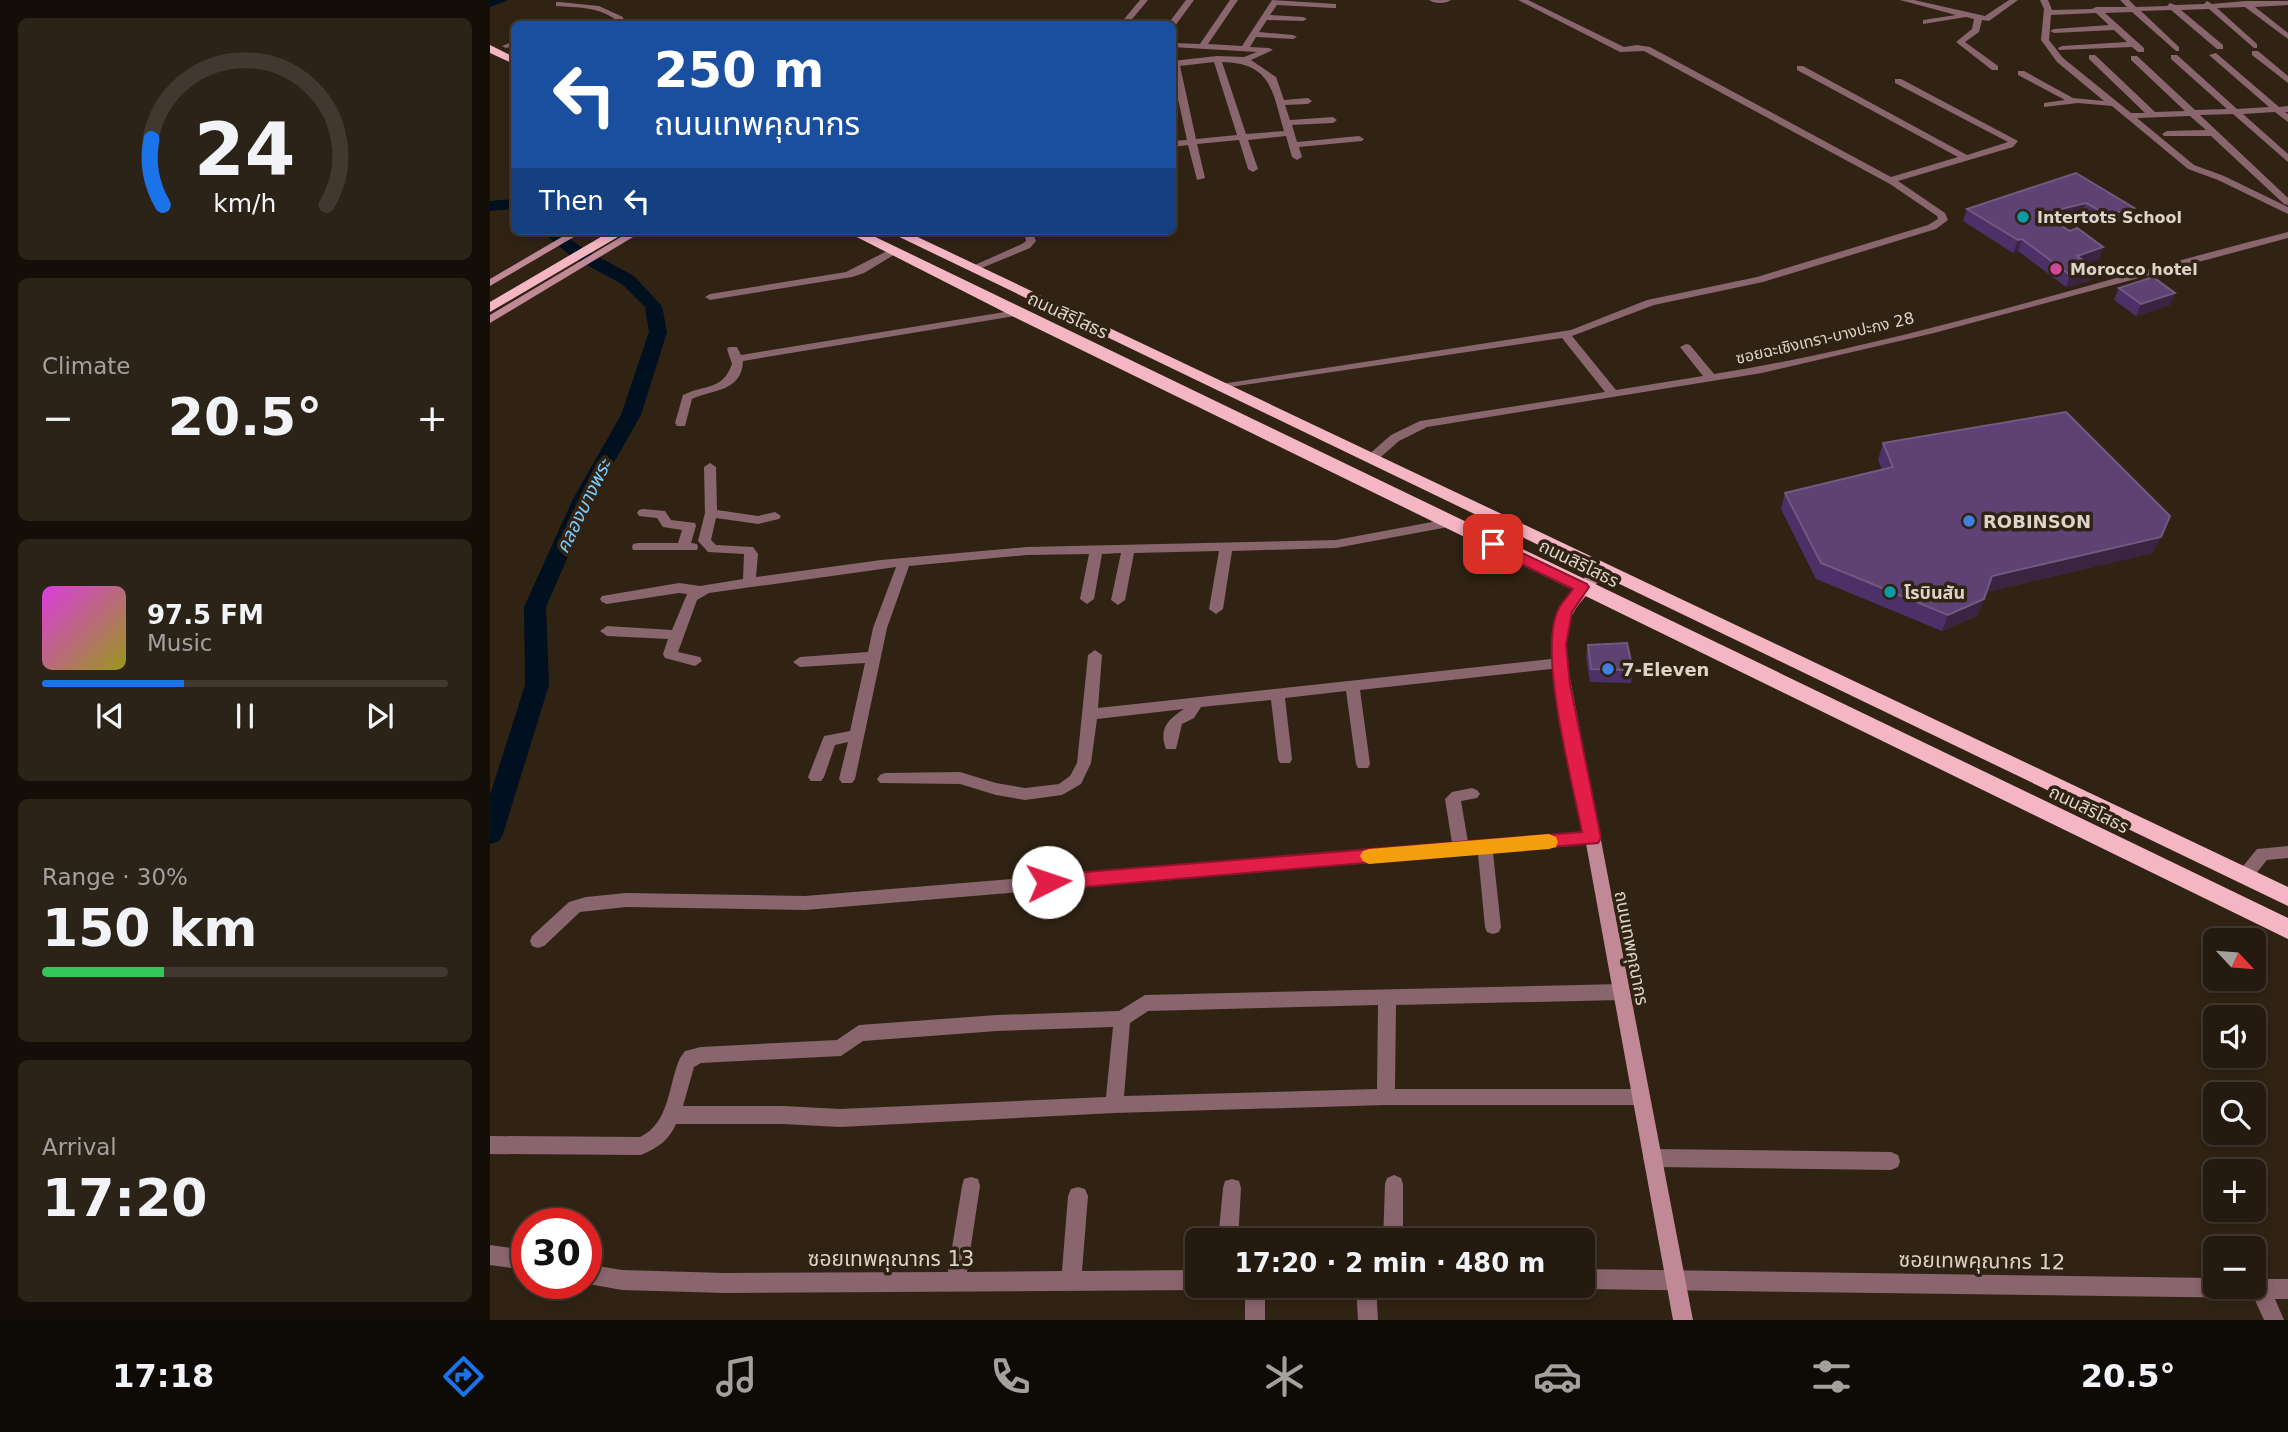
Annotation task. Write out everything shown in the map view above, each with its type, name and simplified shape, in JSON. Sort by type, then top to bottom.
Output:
[{"type":"highway","points":[[490,39],[511,52]]},
{"type":"highway","points":[[490,48],[511,52]]},
{"type":"highway","points":[[490,61],[511,71]]},
{"type":"highway","points":[[490,298],[597,235]]},
{"type":"highway","name":"ถนนสิริโสธร","points":[[876,235],[906,240],[973,268],[2288,897]]},
{"type":"highway","points":[[887,235],[906,240],[1032,307],[1137,348]]},
{"type":"highway","points":[[490,308],[621,236]]},
{"type":"highway","name":"ถนนสิริโสธร","points":[[906,240],[1017,313],[2288,929]]},
{"type":"main road","points":[[490,283],[572,235]]},
{"type":"main road","points":[[490,320],[569,273],[621,236]]},
{"type":"main road","name":"ถนนเทพคุณากร","points":[[1601,569],[1582,587],[1565,611],[1560,626],[1560,663],[1683,1320]]},
{"type":"street","points":[[1126,21],[1144,0]]},
{"type":"street","points":[[1174,21],[1190,0]]},
{"type":"street","points":[[1203,47],[1234,0]]},
{"type":"street","points":[[1433,0],[1447,0]]},
{"type":"street","points":[[1221,387],[1565,335],[1651,302],[1759,280],[1932,227],[1943,220],[1942,215],[1890,180],[1647,49],[1637,47],[1623,50],[1522,0]]},
{"type":"street","points":[[1904,0],[1978,18],[1990,18],[2014,0]]},
{"type":"street","points":[[2243,2],[2257,0]]},
{"type":"street","points":[[1244,49],[1275,1],[1333,6]]},
{"type":"street","points":[[2243,2],[2288,37]]},
{"type":"street","points":[[2206,3],[2288,79]]},
{"type":"street","points":[[2286,3],[2046,7],[2045,40],[2060,60],[2191,167],[2288,206]]},
{"type":"street","points":[[559,4],[609,11],[620,21]]},
{"type":"street","points":[[2169,4],[2288,119]]},
{"type":"street","points":[[2130,5],[2234,111],[2288,159]]},
{"type":"street","points":[[2095,8],[2193,113],[2288,206]]},
{"type":"street","points":[[1926,22],[1957,19],[1963,15]]},
{"type":"street","points":[[1265,17],[1303,19]]},
{"type":"street","points":[[1978,18],[1976,30],[1960,42],[1995,68]]},
{"type":"street","points":[[2054,31],[2115,27]]},
{"type":"street","points":[[1253,34],[1293,37]]},
{"type":"street","points":[[1176,45],[1269,50],[1245,60],[1217,59],[1176,64]]},
{"type":"street","points":[[2062,48],[2136,51]]},
{"type":"street","points":[[2092,57],[2152,114]]},
{"type":"street","points":[[1217,59],[1253,169]]},
{"type":"street","points":[[1245,60],[1273,79],[1297,157]]},
{"type":"street","points":[[1800,68],[1965,157]]},
{"type":"street","points":[[1176,72],[1200,178]]},
{"type":"street","points":[[2021,73],[2075,101]]},
{"type":"street","points":[[1890,180],[2010,145],[2013,141],[1898,81]]},
{"type":"street","points":[[1280,103],[1308,101]]},
{"type":"street","points":[[2047,105],[2075,101],[2113,104]]},
{"type":"street","points":[[2127,116],[2288,108]]},
{"type":"street","points":[[1176,144],[1244,137],[1333,120]]},
{"type":"street","points":[[2167,134],[2214,134]]},
{"type":"street","points":[[1293,145],[1359,139]]},
{"type":"street","points":[[973,268],[1026,246],[1031,241],[1029,235]]},
{"type":"street","name":"ซอยฉะเชิงเทรา-บางปะกง 28","points":[[1371,459],[1395,438],[1414,427],[1762,370],[1916,334],[2285,239]]},
{"type":"street","points":[[710,297],[848,275],[860,271],[906,240]]},
{"type":"street","points":[[681,423],[687,397],[724,387],[736,372],[735,354],[1017,313]]},
{"type":"street","points":[[1565,335],[1614,395]]},
{"type":"street","points":[[1686,347],[1711,378]]},
{"type":"street","points":[[708,547],[704,541],[711,513],[710,467]]},
{"type":"street","points":[[643,513],[661,514],[667,524],[690,526],[683,547]]},
{"type":"street","points":[[711,513],[758,520],[775,516]]},
{"type":"street","points":[[607,599],[680,588],[701,591],[904,562],[1027,551],[1336,544],[1448,523]]},
{"type":"street","points":[[638,547],[748,550],[751,554],[749,583]]},
{"type":"street","points":[[1216,609],[1226,548]]},
{"type":"street","points":[[1087,598],[1096,549]]},
{"type":"street","points":[[1118,600],[1128,549]]},
{"type":"street","points":[[847,779],[880,628],[904,562]]},
{"type":"street","points":[[695,661],[678,658],[670,653],[691,597],[701,591]]},
{"type":"street","points":[[607,631],[677,635]]},
{"type":"street","points":[[885,779],[960,778],[1025,794],[1062,789],[1076,780],[1084,763],[1095,655]]},
{"type":"street","points":[[800,662],[873,657]]},
{"type":"street","points":[[1090,714],[1560,663]]},
{"type":"street","points":[[1352,685],[1363,764]]},
{"type":"street","points":[[1277,693],[1285,759]]},
{"type":"street","points":[[1171,745],[1170,727],[1173,722],[1188,714],[1196,702]]},
{"type":"street","points":[[816,777],[829,740],[856,735]]},
{"type":"street","points":[[1461,848],[1453,799],[1472,794]]},
{"type":"street","points":[[538,941],[575,907],[626,900],[805,903],[1592,838]]},
{"type":"street","points":[[1485,847],[1493,927]]},
{"type":"street","points":[[2243,876],[2263,853],[2288,852]]},
{"type":"street","points":[[490,1145],[641,1146],[662,1134],[686,1064],[691,1057],[837,1049],[859,1033],[997,1023],[1122,1019],[1145,1003],[1622,992]]},
{"type":"street","points":[[1386,1097],[1387,999]]},
{"type":"street","points":[[1114,1105],[1122,1019]]},
{"type":"street","points":[[669,1115],[840,1118],[1114,1105],[1386,1097],[1641,1097]]},
{"type":"street","points":[[1652,1158],[1891,1161]]},
{"type":"street","points":[[1393,1228],[1394,1184]]},
{"type":"street","points":[[956,1281],[971,1186]]},
{"type":"street","points":[[1229,1228],[1232,1188]]},
{"type":"street","points":[[1071,1280],[1078,1196]]},
{"type":"street","points":[[490,1255],[511,1258]]},
{"type":"street","name":"ซอยเทพคุณากร 13","points":[[602,1277],[622,1280],[725,1283],[1185,1280]]},
{"type":"street","points":[[1595,1279],[1675,1279]]},
{"type":"street","name":"ซอยเทพคุณากร 12","points":[[1675,1279],[2203,1287]]},
{"type":"street","name":"ซอยเทพคุณากร 12","points":[[2266,1288],[2288,1289]]},
{"type":"street","points":[[1255,1298],[1255,1320]]},
{"type":"street","points":[[1367,1298],[1368,1320]]},
{"type":"street","points":[[2265,1299],[2274,1320]]},
{"type":"building","points":[[2076,173],[2134,208],[2108,215],[2086,203],[2040,214],[2070,231],[2077,228],[2103,247],[2077,256],[2095,269],[2070,275],[2022,239],[2018,240],[1967,209]]},
{"type":"building","points":[[2153,277],[2175,293],[2141,304],[2119,288]]},
{"type":"building","name":"ROBINSON","points":[[2066,412],[2170,516],[2161,537],[1992,576],[1984,599],[1948,615],[1821,563],[1785,493],[1893,467],[1883,443]]},
{"type":"building","points":[[1627,643],[1633,670],[1591,669],[1588,645]]},
{"type":"waterway","name":"คลองบางพระ","points":[[490,3],[502,0]]},
{"type":"waterway","name":"คลองบางพระ","points":[[490,206],[511,204]]},
{"type":"waterway","name":"คลองบางพระ","points":[[490,834],[537,685],[535,607],[583,499],[631,415],[658,332],[653,306],[628,280],[578,253],[554,235]]},
{"type":"slow traffic","points":[[1369,856],[1549,842]]},
{"type":"place","name":"Intertots School","points":[[2023,217]]},
{"type":"place","name":"Morocco hotel","points":[[2056,269]]},
{"type":"place","name":"ROBINSON","points":[[1969,521]]},
{"type":"place","name":"โรบินสัน","points":[[1890,592]]},
{"type":"place","name":"7-Eleven","points":[[1608,669]]},
{"type":"route","points":[[1048,882],[1592,838],[1562,684],[1558,645],[1565,611],[1582,587],[1493,544]]}]
